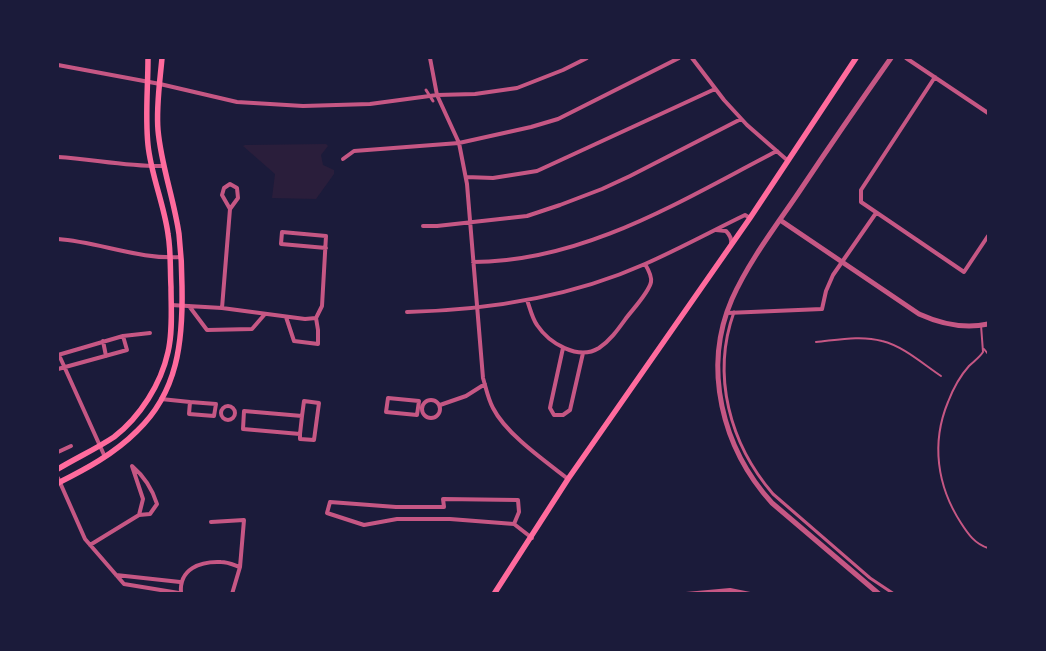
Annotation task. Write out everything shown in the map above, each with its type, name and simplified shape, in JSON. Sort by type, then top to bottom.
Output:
[{"type":"main road","points":[[58,469],[114,436],[128,424],[152,393],[168,351],[171,305],[170,258],[168,234],[148,147],[146,103],[148,58]]},
{"type":"main road","points":[[58,481],[105,457],[138,430],[161,399],[171,378],[179,353],[186,306],[174,209],[158,129],[157,104],[162,58]]},
{"type":"main road","points":[[494,594],[532,538],[568,479],[730,248],[856,58]]},
{"type":"street","points":[[430,58],[437,95],[458,143],[466,177],[485,384],[492,408],[508,429],[568,479]]},
{"type":"street","points":[[58,65],[160,84],[237,102],[304,106],[370,104],[437,95],[475,94],[517,88],[587,58]]},
{"type":"street","points":[[343,158],[354,150],[458,143],[502,135],[558,118],[679,58]]},
{"type":"street","points":[[692,58],[741,119],[787,160]]},
{"type":"street","points":[[879,594],[772,503],[758,487],[748,472],[730,436],[719,394],[718,374],[721,335],[727,313],[740,284],[780,220],[891,58]]},
{"type":"street","points":[[906,58],[988,113]]},
{"type":"street","points":[[936,77],[861,190],[861,202],[964,272],[988,236]]},
{"type":"street","points":[[466,177],[494,178],[537,172],[715,89]]},
{"type":"street","points":[[426,90],[433,101]]},
{"type":"street","points":[[423,226],[470,223],[527,216],[602,189],[741,119]]},
{"type":"street","points":[[474,262],[496,262],[527,258],[572,247],[614,233],[777,151]]},
{"type":"street","points":[[58,157],[81,158],[128,166],[164,166]]},
{"type":"street","points":[[222,308],[230,209],[238,198],[237,188],[230,184],[224,188],[222,195],[230,209]]},
{"type":"street","points":[[727,313],[822,309],[829,283],[876,213]]},
{"type":"street","points":[[407,312],[439,312],[527,300],[591,285],[645,264],[745,215],[750,218]]},
{"type":"street","points":[[780,220],[906,306],[932,320],[959,325],[988,324]]},
{"type":"street","points":[[709,232],[717,230],[726,231],[732,240],[730,248]]},
{"type":"street","points":[[286,317],[294,341],[318,344],[316,318],[322,306],[326,248],[326,236],[282,232],[281,244],[326,248]]},
{"type":"street","points":[[58,239],[170,258],[181,257]]},
{"type":"street","points":[[527,300],[536,323],[545,335],[563,348],[583,353],[597,349],[610,340],[651,283],[645,264]]},
{"type":"street","points":[[171,305],[222,308],[306,319],[316,318]]},
{"type":"street","points":[[186,306],[207,330],[252,330],[265,314]]},
{"type":"street","points":[[734,312],[727,331],[725,350],[724,373],[728,410],[733,427],[761,481],[772,494],[870,578],[894,594]]},
{"type":"street","points":[[105,457],[58,355],[123,336],[150,333]]},
{"type":"street","points":[[58,369],[127,350],[123,336]]},
{"type":"street","points":[[103,342],[106,356]]},
{"type":"street","points":[[563,348],[550,408],[554,415],[563,415],[570,410],[583,353]]},
{"type":"street","points":[[440,405],[466,396],[485,384]]},
{"type":"street","points":[[440,405],[436,400],[430,399],[424,402],[420,408],[417,415],[386,412],[388,398],[419,401],[420,408],[426,416],[434,418],[439,414],[440,405]]},
{"type":"street","points":[[161,399],[216,404],[214,416],[188,414],[190,402]]},
{"type":"street","points":[[304,401],[319,402],[314,440],[300,439],[302,416],[304,401]]},
{"type":"street","points":[[222,412],[226,407],[231,407],[234,409],[235,415]]},
{"type":"street","points":[[215,410],[222,412]]},
{"type":"street","points":[[300,434],[243,429],[244,411],[302,416]]},
{"type":"street","points":[[222,412],[224,419],[228,420],[235,415]]},
{"type":"street","points":[[235,415],[244,417]]},
{"type":"street","points":[[58,452],[70,446]]},
{"type":"street","points":[[90,546],[139,515],[150,514],[157,504],[154,492],[142,474],[132,466],[144,499],[139,515]]},
{"type":"street","points":[[58,481],[85,539],[124,584],[185,594]]},
{"type":"street","points":[[514,524],[519,512],[518,500],[443,499],[444,506],[396,507],[330,502],[327,513],[364,525],[397,520],[441,519],[514,524],[532,538]]},
{"type":"street","points":[[212,522],[244,520],[240,567],[232,594]]},
{"type":"street","points":[[181,593],[180,582],[187,572],[204,563],[223,562],[240,567]]},
{"type":"street","points":[[116,575],[180,582]]},
{"type":"street","points":[[686,594],[730,590],[750,594]]},
{"type":"lane","points":[[981,325],[984,349],[988,354]]},
{"type":"lane","points":[[816,342],[866,338],[883,341],[896,346],[941,376]]},
{"type":"lane","points":[[984,349],[960,379],[947,403],[940,430],[938,453],[941,479],[951,506],[966,531],[981,546],[988,548]]},
{"type":"shaded area","points":[[326,144],[328,146],[321,155],[323,165],[334,170],[334,174],[316,199],[272,198],[275,174],[243,146],[245,145]]}]
